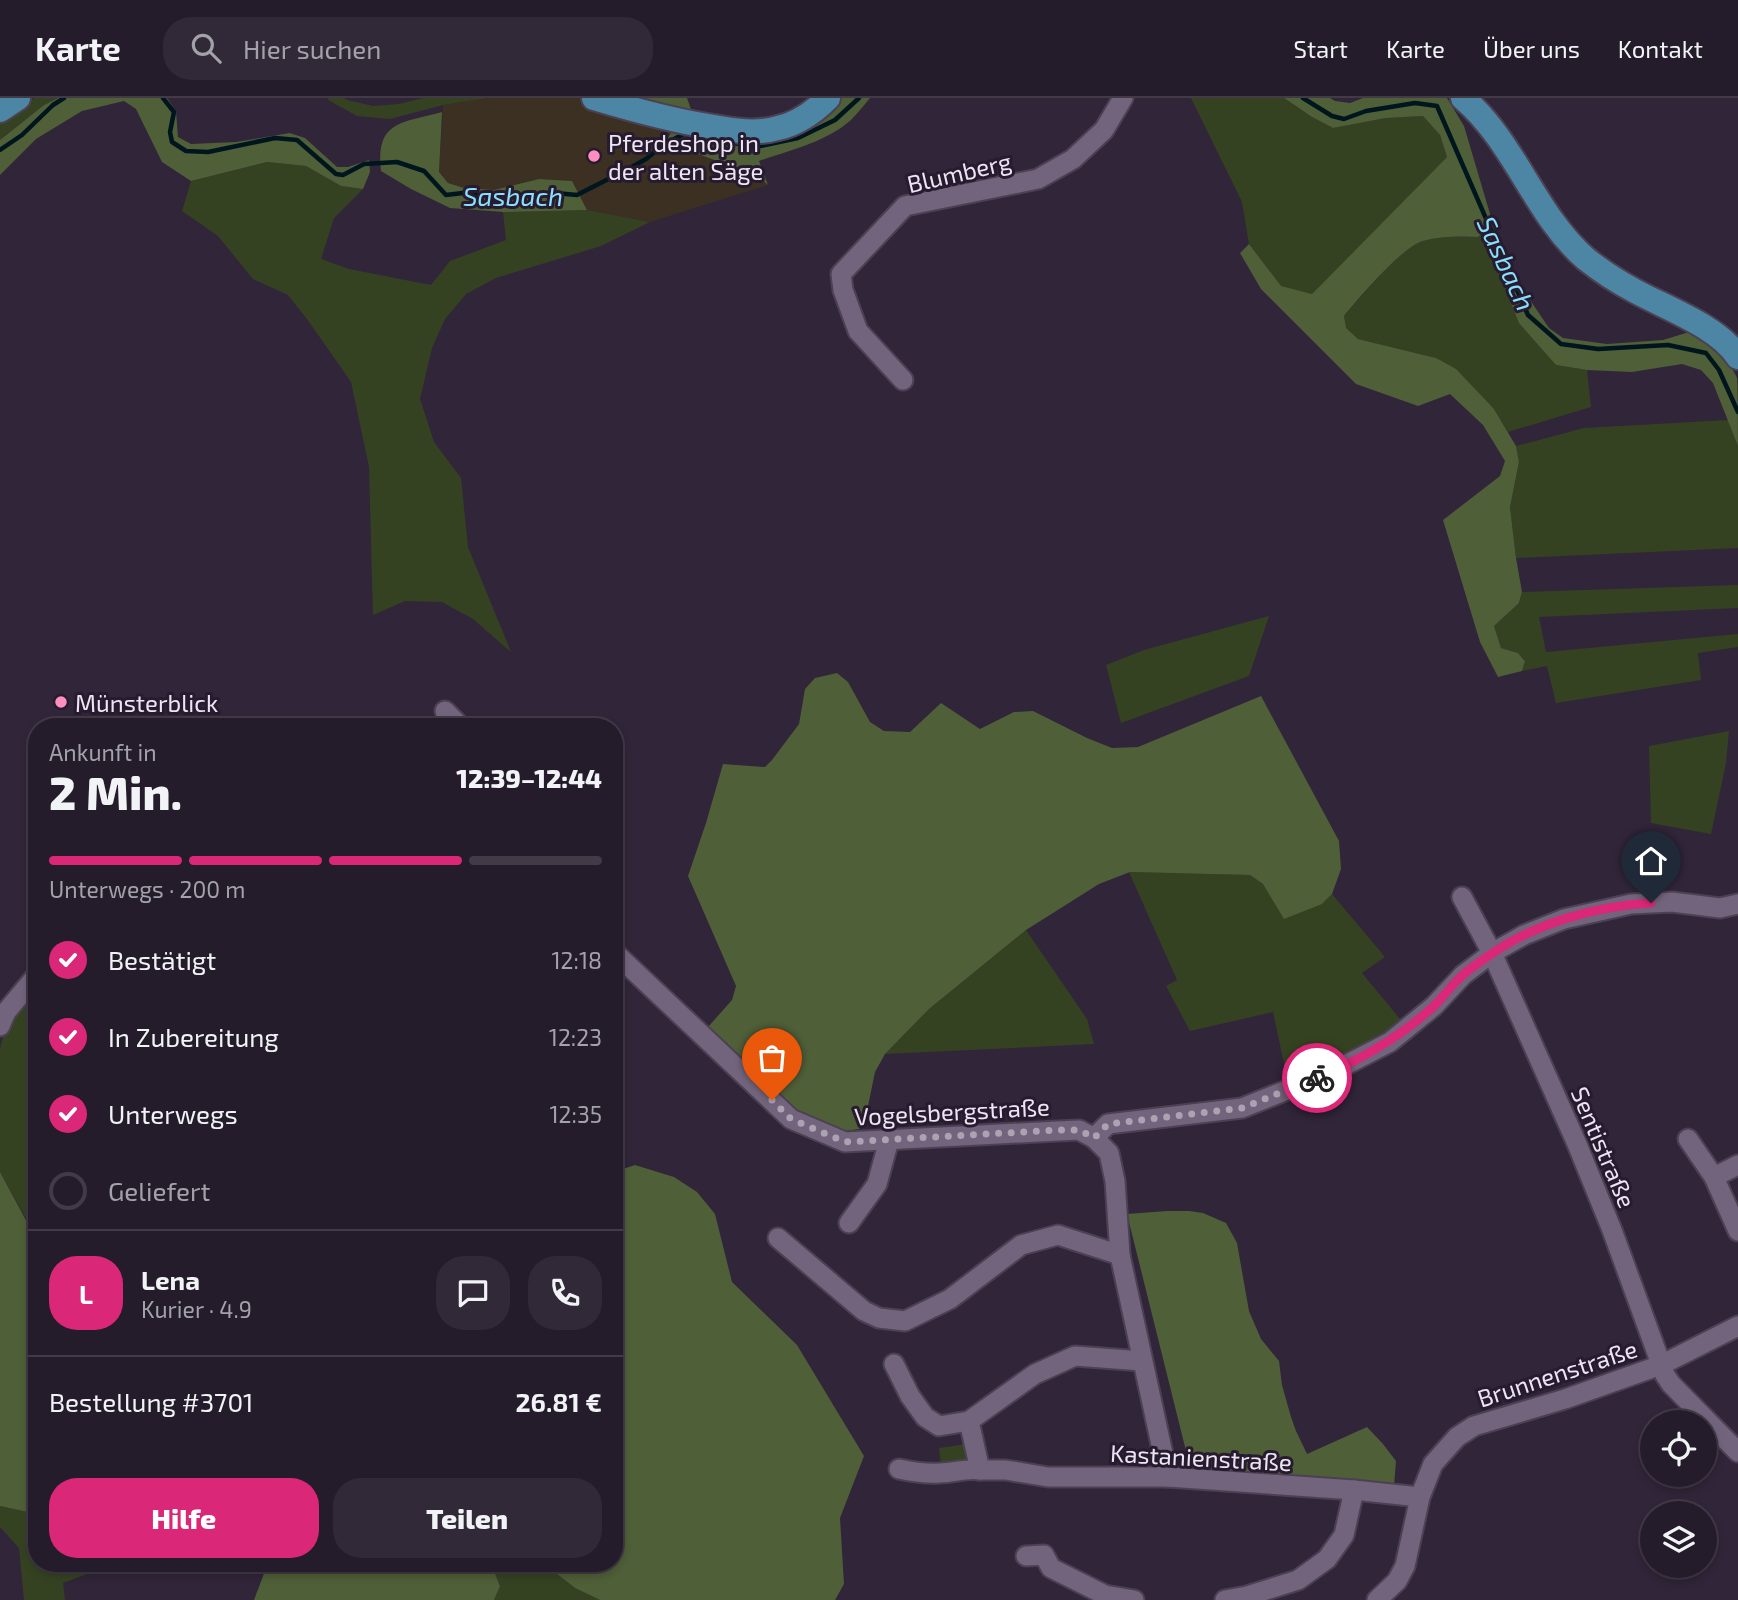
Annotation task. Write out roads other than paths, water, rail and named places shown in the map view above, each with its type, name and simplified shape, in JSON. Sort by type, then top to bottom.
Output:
[{"type":"main road","points":[[0,110],[18,98]]},
{"type":"main road","points":[[594,98],[645,114],[755,132],[779,128],[803,119],[828,98]]},
{"type":"main road","points":[[1463,98],[1492,128],[1561,231],[1584,257],[1636,292],[1714,333],[1738,357]]},
{"type":"street","name":"Blumberg","points":[[903,380],[859,331],[843,290],[841,274],[905,206],[1038,179],[1073,159],[1104,131],[1123,98]]},
{"type":"street","points":[[445,711],[452,718]]},
{"type":"street","name":"Sentistraße","points":[[1462,897],[1492,953],[1577,1144],[1665,1375],[1738,1452]]},
{"type":"street","points":[[1168,1477],[1120,1255],[1115,1181],[1109,1153],[1094,1138],[1108,1124],[1242,1108],[1332,1072],[1390,1042],[1434,1006],[1463,975],[1492,953],[1524,935],[1564,919],[1631,904],[1672,902],[1720,908],[1738,904]]},
{"type":"street","name":"Vogelsbergstraße","points":[[623,960],[791,1119],[845,1142],[1058,1130],[1079,1130],[1094,1138]]},
{"type":"street","points":[[0,1026],[6,1013],[28,986]]},
{"type":"street","points":[[1688,1139],[1714,1177],[1738,1231]]},
{"type":"street","points":[[849,1223],[877,1184],[889,1140]]},
{"type":"street","points":[[1714,1177],[1738,1165]]},
{"type":"street","points":[[778,1238],[864,1311],[879,1318],[905,1321],[950,1299],[1021,1245],[1058,1235],[1120,1255]]},
{"type":"street","name":"Brunnenstraße","points":[[1377,1600],[1397,1581],[1405,1566],[1420,1497],[1433,1464],[1457,1437],[1474,1426],[1565,1399],[1661,1365],[1738,1326]]},
{"type":"street","points":[[894,1364],[910,1396],[925,1417],[939,1426],[969,1421],[1035,1374],[1075,1356],[1142,1361]]},
{"type":"street","points":[[969,1421],[980,1470]]},
{"type":"street","name":"Kastanienstraße","points":[[899,1469],[915,1473],[942,1473],[971,1468],[1048,1477],[1168,1477],[1420,1497]]},
{"type":"street","points":[[1225,1600],[1298,1580],[1327,1559],[1344,1535],[1354,1490]]},
{"type":"street","points":[[1026,1556],[1044,1555],[1051,1568],[1105,1595],[1135,1600]]},
{"type":"waterway","name":"Sasbach","points":[[0,150],[22,135],[64,98]]},
{"type":"waterway","name":"Sasbach","points":[[163,98],[174,112],[170,132],[172,142],[186,151],[208,152],[275,138],[297,140],[336,174],[343,175],[364,164],[397,162],[424,171],[446,195],[463,193],[505,198],[555,193],[577,195],[646,159],[666,143],[684,134],[756,147],[798,138],[835,120],[859,98]]},
{"type":"waterway","name":"Sasbach","points":[[1303,98],[1332,116],[1344,119],[1366,111],[1415,103],[1437,106],[1528,315],[1561,344],[1598,349],[1668,345],[1706,353],[1719,370],[1738,412]]},
{"type":"place","name":"Pferdeshop in der alten Säge","points":[[594,156]]},
{"type":"place","name":"Münsterblick","points":[[61,702]]}]
